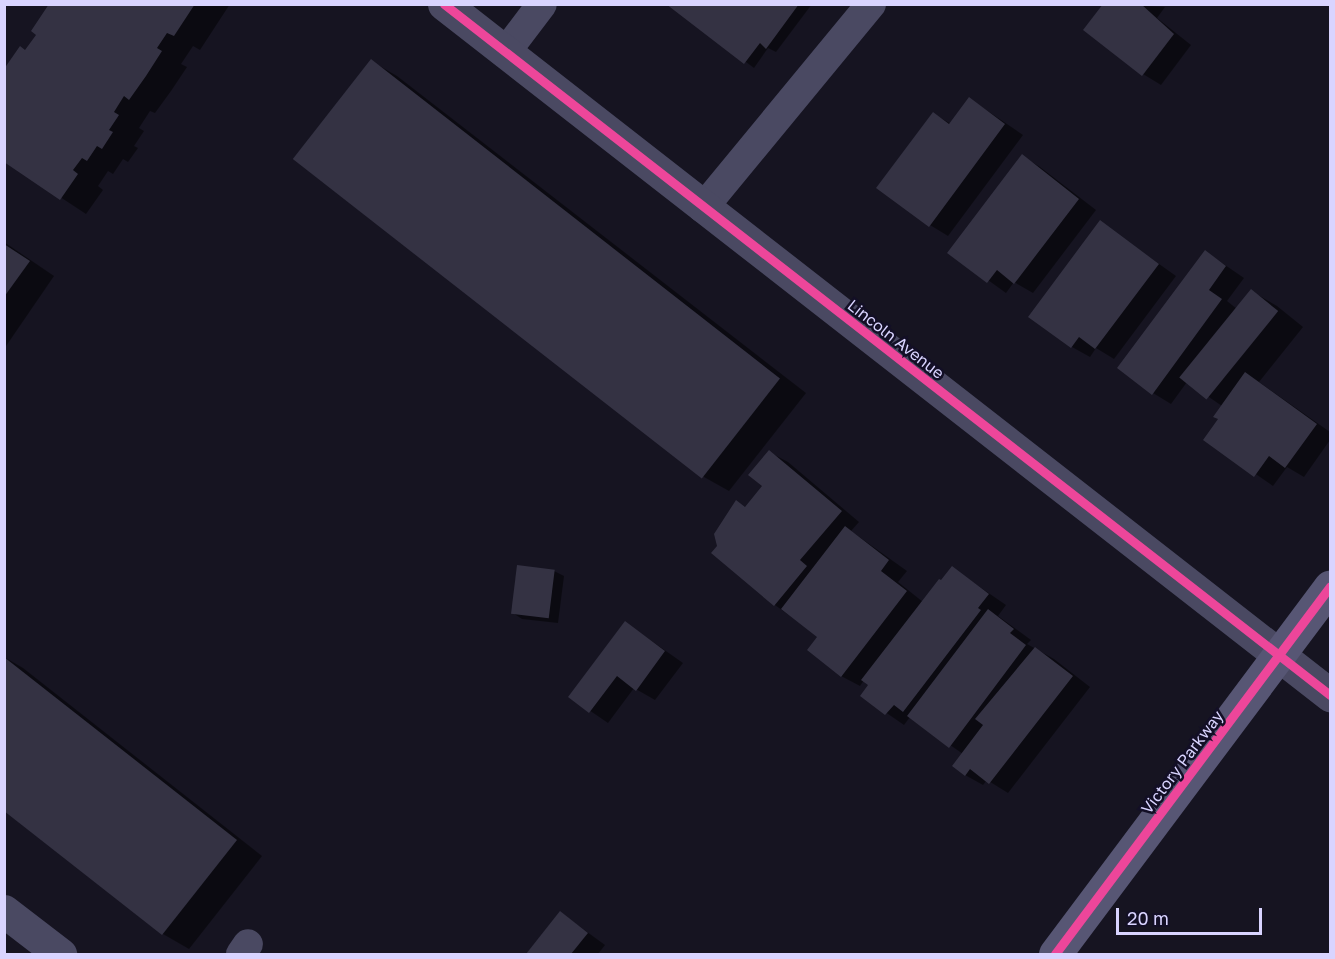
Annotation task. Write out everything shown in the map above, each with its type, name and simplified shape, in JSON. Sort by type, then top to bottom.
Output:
[{"type":"street","name":"Lincoln Avenue","points":[[444,4],[1330,695]]},
{"type":"street","name":"Victory Parkway","points":[[1055,954],[1281,656],[1330,586]]},
{"type":"street","points":[[4,911],[60,954]]},
{"type":"lane","points":[[505,53],[542,4]]},
{"type":"lane","points":[[703,208],[871,4]]},
{"type":"building","points":[[49,4],[195,4],[174,36],[167,33],[157,48],[162,51],[146,76],[129,100],[124,96],[114,112],[119,115],[109,130],[113,132],[102,149],[97,146],[87,161],[82,158],[73,170],[78,174],[60,200],[4,162],[4,69],[20,46],[25,50],[36,35],[31,31]]},
{"type":"building","points":[[666,4],[799,4],[766,49],[760,43],[744,64]]},
{"type":"building","points":[[1103,4],[1141,4],[1174,34],[1142,76],[1083,30]]},
{"type":"building","points":[[371,59],[780,379],[702,479],[293,159]]},
{"type":"building","points":[[969,97],[1005,124],[929,227],[876,188],[933,112],[949,124]]},
{"type":"building","points":[[1022,154],[1079,199],[1014,284],[997,270],[987,283],[947,253]]},
{"type":"building","points":[[1100,220],[1159,264],[1095,349],[1079,337],[1071,348],[1028,317]]},
{"type":"building","points":[[4,244],[30,261],[4,297]]},
{"type":"building","points":[[1205,250],[1226,266],[1209,290],[1222,299],[1152,395],[1117,368]]},
{"type":"building","points":[[1251,289],[1278,311],[1206,400],[1179,378]]},
{"type":"building","points":[[1245,372],[1317,424],[1285,468],[1269,456],[1254,477],[1203,440],[1218,419],[1213,417]]},
{"type":"building","points":[[769,450],[842,511],[800,560],[807,566],[774,606],[711,553],[717,546],[714,534],[736,500],[745,507],[762,486],[748,475]]},
{"type":"building","points":[[845,526],[889,560],[881,571],[907,591],[841,677],[807,650],[817,637],[781,609]]},
{"type":"building","points":[[517,565],[555,570],[549,618],[511,614]]},
{"type":"building","points":[[952,566],[989,594],[978,608],[981,610],[903,712],[894,705],[885,715],[860,696],[868,685],[861,680],[939,579],[941,580]]},
{"type":"building","points":[[988,609],[1014,629],[1010,633],[1026,645],[949,748],[907,716]]},
{"type":"building","points":[[625,621],[665,651],[636,691],[617,676],[589,713],[568,697]]},
{"type":"building","points":[[1035,647],[1073,676],[989,784],[970,769],[965,776],[952,766],[983,725],[975,719]]},
{"type":"building","points":[[4,657],[237,840],[162,935],[4,811]]},
{"type":"building","points":[[560,911],[588,933],[571,954],[526,954]]},
{"type":"cycle path","points":[[444,4],[1330,695]]},
{"type":"cycle path","points":[[1055,954],[1330,587]]}]
